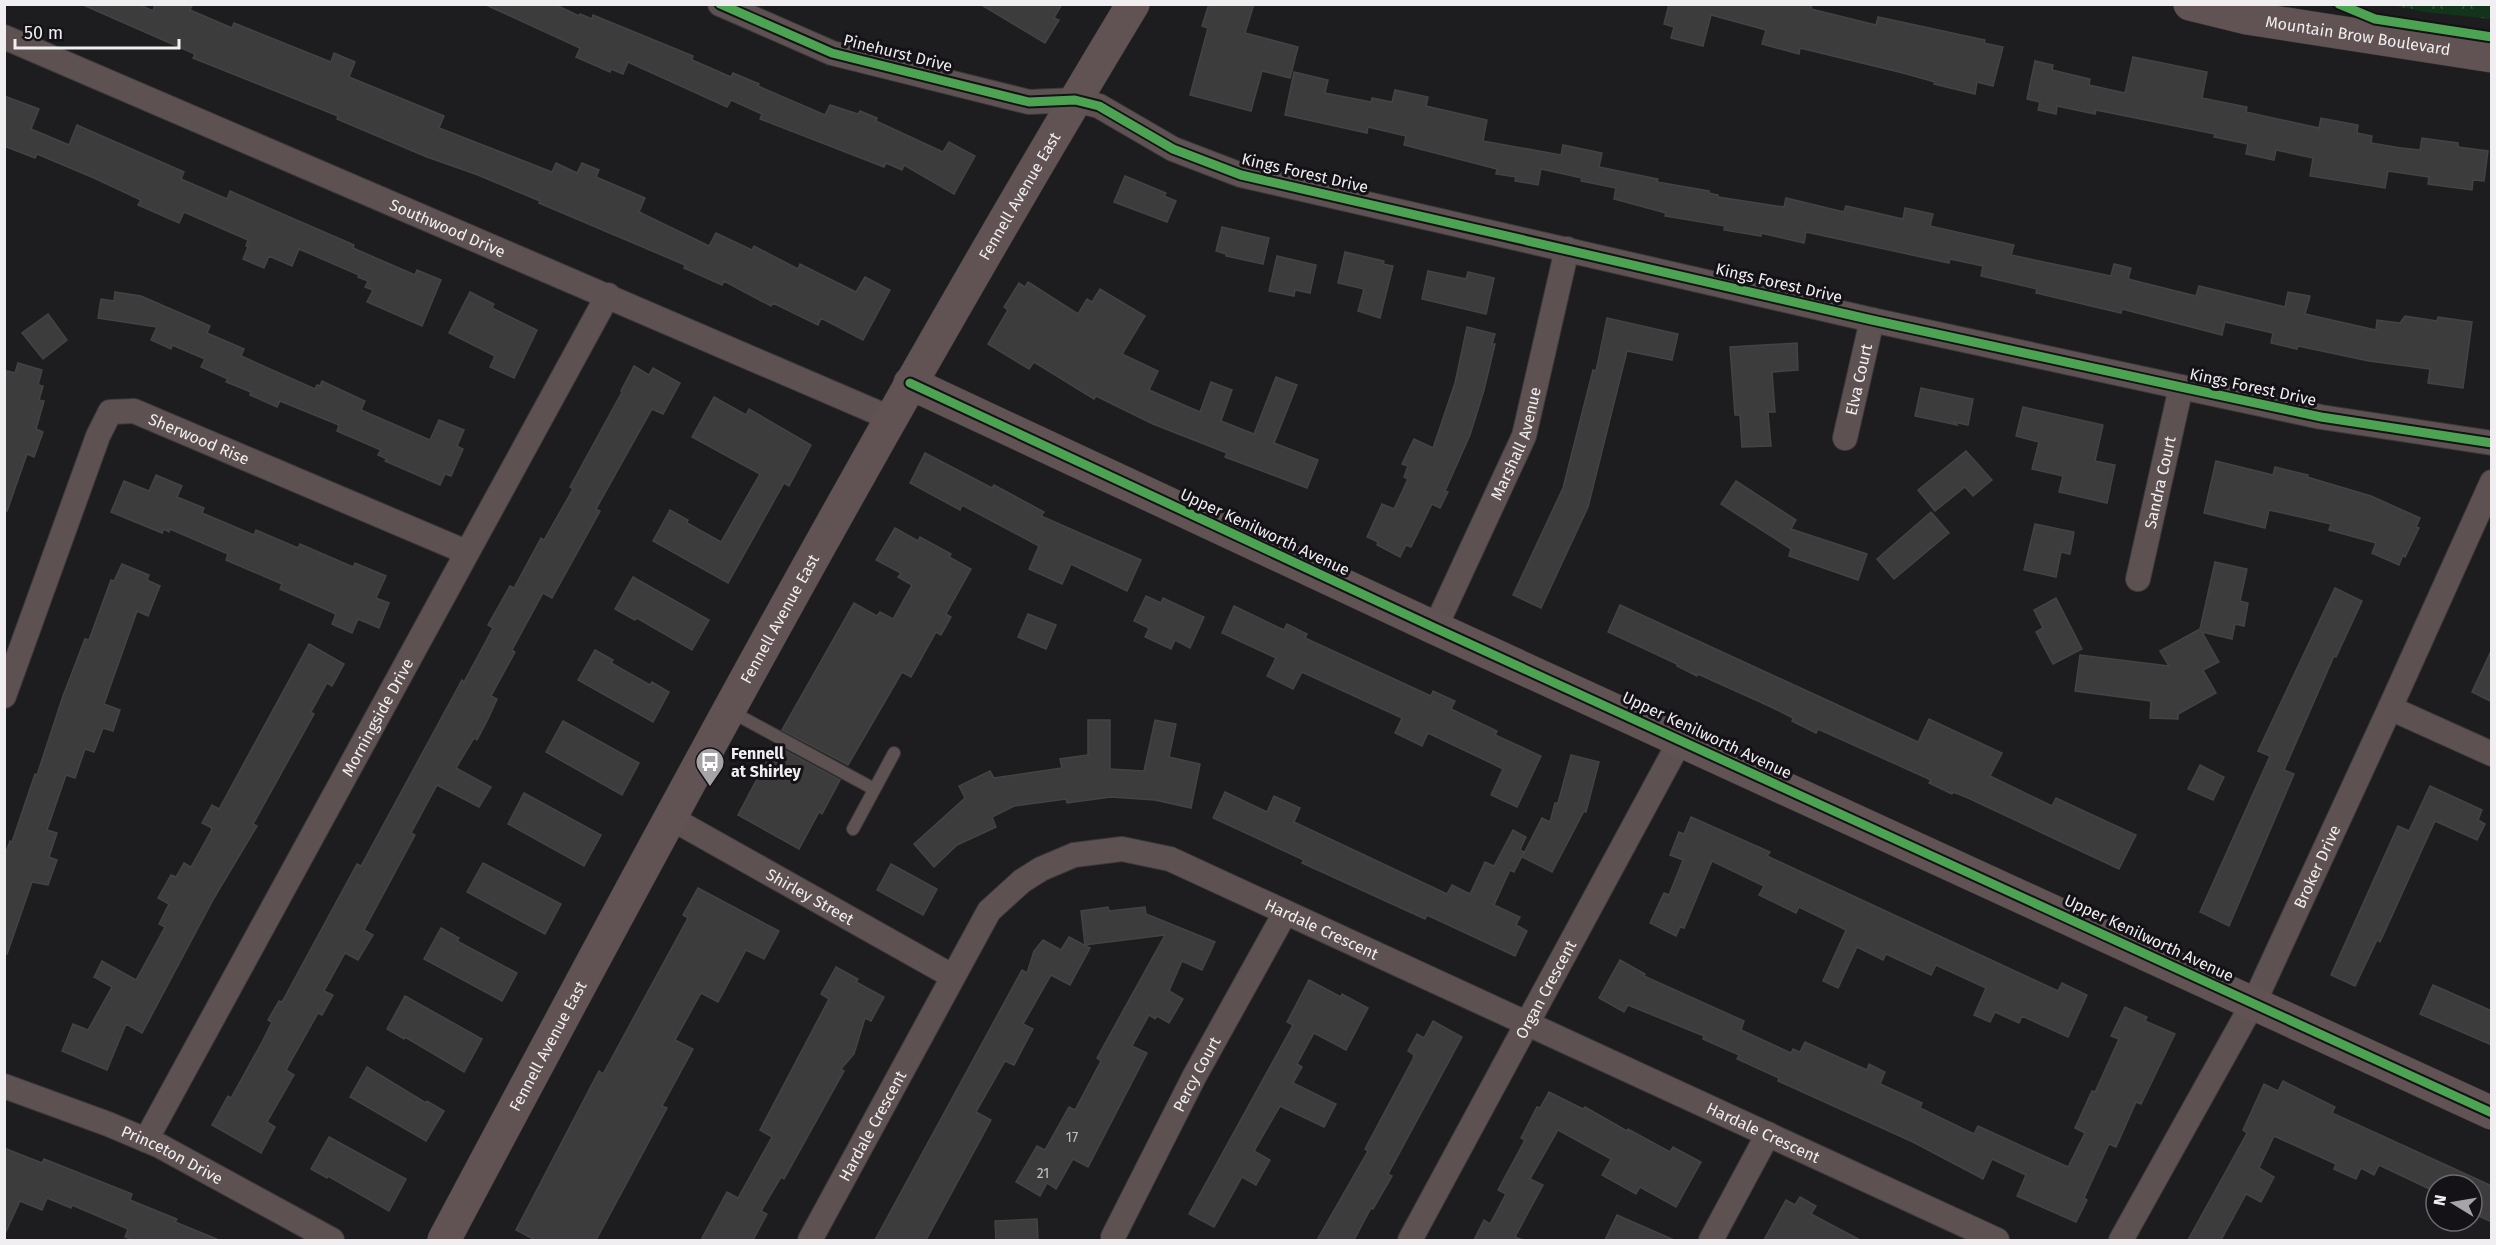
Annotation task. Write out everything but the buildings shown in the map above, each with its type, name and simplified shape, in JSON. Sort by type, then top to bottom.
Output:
[{"type":"street","name":"Pinehurst Drive","points":[[720,4],[832,53],[1029,102],[1075,100]]},
{"type":"street","name":"Fennell Avenue East","points":[[444,1240],[669,817],[890,418],[1133,4]]},
{"type":"street","name":"Mountain Brow Boulevard","points":[[2190,4],[2247,18],[2492,56]]},
{"type":"street","name":"Southwood Drive","points":[[4,37],[890,418]]},
{"type":"street","name":"Kings Forest Drive","points":[[1075,100],[1099,106],[1173,149],[1241,175],[1872,320],[2321,417],[2492,443]]},
{"type":"street","name":"Marshall Avenue","points":[[1435,628],[1524,436],[1567,249]]},
{"type":"street","name":"Morningside Drive","points":[[146,1140],[608,295]]},
{"type":"street","name":"Elva Court","points":[[1845,438],[1872,320]]},
{"type":"street","name":"Upper Kenilworth Avenue","points":[[910,383],[1435,628],[2492,1113]]},
{"type":"street","name":"Sandra Court","points":[[2138,579],[2181,387]]},
{"type":"street","name":"Sherwood Rise","points":[[4,696],[98,436],[110,412],[134,411],[466,552]]},
{"type":"street","name":"Broker Drive","points":[[2121,1240],[2252,1002],[2390,708],[2492,482]]},
{"type":"street","points":[[2390,708],[2492,754]]},
{"type":"street","name":"Organ Crescent","points":[[1410,1240],[1681,739]]},
{"type":"street","name":"Shirley Street","points":[[669,817],[952,976]]},
{"type":"street","name":"Hardale Crescent","points":[[810,1240],[989,911],[1014,886],[1041,868],[1074,855],[1087,855],[1098,850],[1122,849],[1170,859],[1996,1240]]},
{"type":"street","name":"Percy Court","points":[[1113,1237],[1194,1077],[1285,913]]},
{"type":"street","name":"Princeton Drive","points":[[4,1086],[146,1140],[332,1240]]},
{"type":"street","points":[[1712,1240],[1768,1134]]},
{"type":"lane","points":[[728,710],[874,789]]},
{"type":"lane","points":[[853,829],[894,753]]},
{"type":"green space","points":[[2391,5],[2491,5],[2491,19],[2425,12]]},
{"type":"cycle path","points":[[720,4],[832,53],[1029,102],[1075,100],[1099,106],[1173,149],[1241,175],[1872,320],[2321,417],[2492,443]]},
{"type":"cycle path","points":[[2339,4],[2375,19],[2492,37]]},
{"type":"cycle path","points":[[910,383],[1435,628],[2492,1113]]},
{"type":"place","name":"Fennell at Shirley","points":[[710,788]]}]
